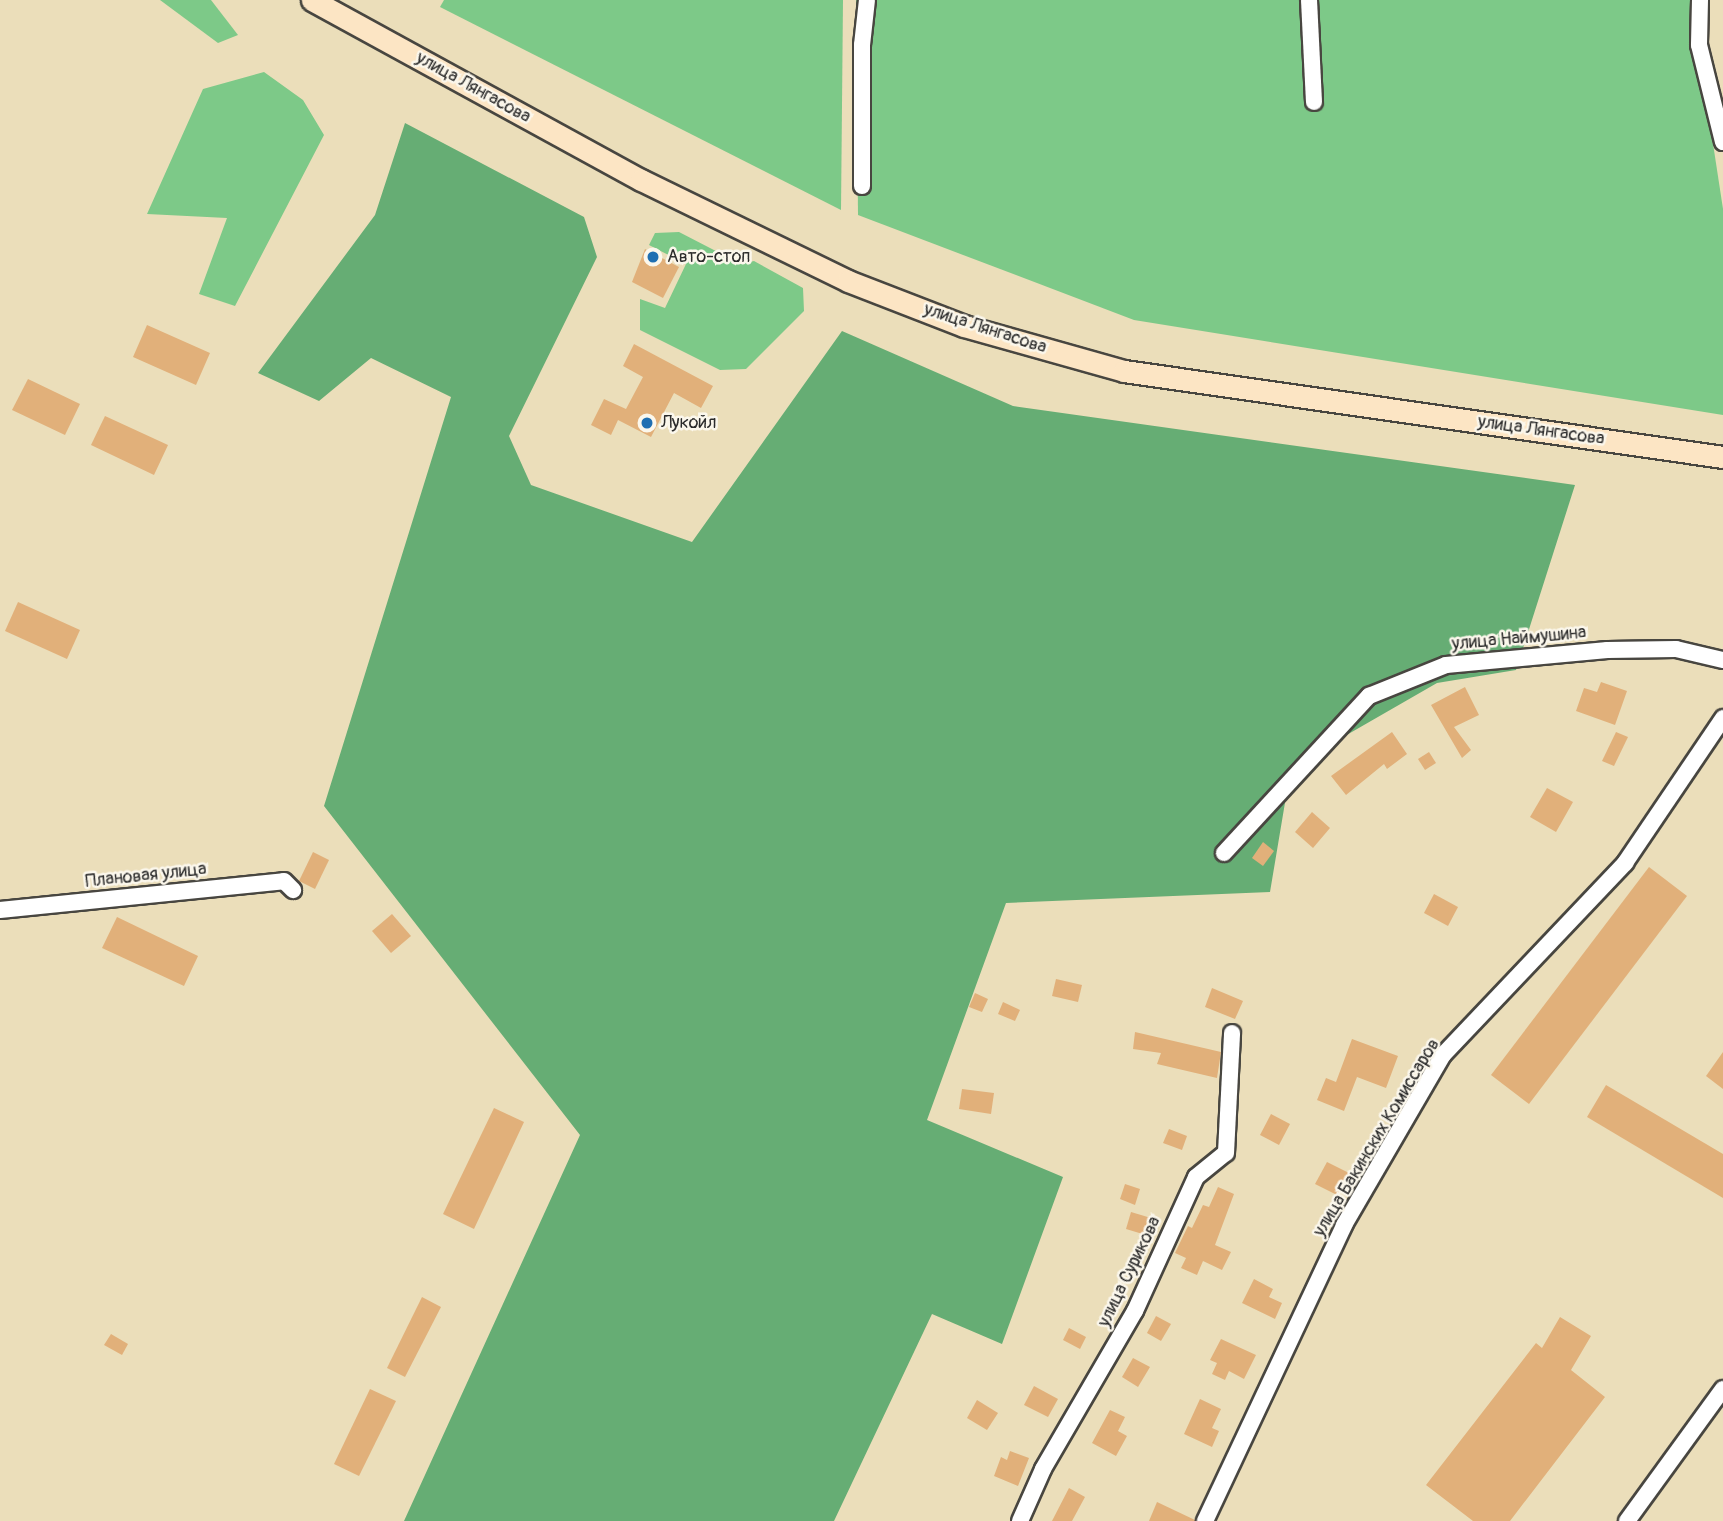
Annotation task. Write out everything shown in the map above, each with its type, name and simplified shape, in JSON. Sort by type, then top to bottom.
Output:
[{"type":"main road","name":"улица Лянгасова","points":[[312,0],[641,180],[848,281],[964,326],[1124,371],[1723,457]]},
{"type":"street","points":[[862,186],[862,45],[867,0]]},
{"type":"street","points":[[1309,0],[1314,103]]},
{"type":"street","points":[[1700,0],[1699,45],[1723,142]]},
{"type":"street","name":"улица Наймушина","points":[[1224,853],[1369,696],[1446,665],[1607,650],[1648,649],[1676,649],[1723,660]]},
{"type":"street","name":"улица Бакинских Комиссаров","points":[[1205,1521],[1344,1225],[1443,1055],[1625,863],[1723,718]]},
{"type":"street","name":"Плановая улица","points":[[0,911],[284,881],[293,890]]},
{"type":"street","name":"улица Сурикова","points":[[1020,1521],[1043,1469],[1135,1311],[1196,1177],[1226,1153],[1232,1033]]},
{"type":"street","points":[[1627,1521],[1723,1389]]},
{"type":"green space","points":[[160,0],[211,0],[238,35],[218,43]]},
{"type":"green space","points":[[444,0],[843,0],[841,210],[440,7]]},
{"type":"green space","points":[[856,0],[1691,0],[1723,209],[1723,415],[1134,320],[858,215]]},
{"type":"green space","points":[[264,72],[303,100],[324,135],[235,306],[199,294],[227,218],[147,214],[203,89]]},
{"type":"green space","points":[[405,123],[584,217],[597,257],[509,436],[531,485],[692,542],[842,331],[1013,406],[1575,485],[1516,670],[1437,683],[1291,767],[1270,892],[1006,903],[927,1120],[1063,1177],[1002,1344],[932,1314],[834,1521],[404,1521],[580,1135],[324,806],[451,397],[371,358],[319,401],[258,373],[375,215]]},
{"type":"green space","points":[[679,232],[741,264],[754,261],[803,288],[804,311],[746,369],[720,370],[640,330],[640,299],[665,308],[686,264],[649,245],[655,233]]},
{"type":"building","points":[[645,249],[679,267],[663,298],[632,282]]},
{"type":"building","points":[[147,325],[210,353],[196,385],[133,357]]},
{"type":"building","points":[[634,344],[713,386],[701,408],[674,393],[651,437],[618,420],[611,435],[591,425],[604,399],[626,409],[643,377],[623,366]]},
{"type":"building","points":[[28,379],[80,404],[65,435],[12,410]]},
{"type":"building","points":[[105,416],[168,445],[154,475],[91,445]]},
{"type":"building","points":[[18,602],[80,630],[67,659],[5,631]]},
{"type":"building","points":[[1601,682],[1627,691],[1615,725],[1576,711],[1584,688],[1597,692]]},
{"type":"building","points":[[1465,687],[1479,715],[1454,727],[1471,750],[1462,758],[1431,705]]},
{"type":"building","points":[[1392,732],[1407,754],[1387,769],[1384,764],[1346,795],[1331,776]]},
{"type":"building","points":[[1616,732],[1628,737],[1614,766],[1602,761]]},
{"type":"building","points":[[1429,752],[1436,763],[1425,770],[1418,759]]},
{"type":"building","points":[[1547,788],[1573,802],[1556,832],[1530,817]]},
{"type":"building","points":[[1312,812],[1330,828],[1313,848],[1295,832]]},
{"type":"building","points":[[1263,842],[1274,851],[1263,866],[1252,858]]},
{"type":"building","points":[[313,852],[329,860],[315,889],[299,881]]},
{"type":"building","points":[[1649,867],[1687,896],[1529,1104],[1491,1075]]},
{"type":"building","points":[[1434,894],[1458,907],[1448,926],[1424,913]]},
{"type":"building","points":[[392,914],[411,936],[391,953],[372,931]]},
{"type":"building","points":[[117,917],[198,956],[184,986],[102,948]]},
{"type":"building","points":[[1056,979],[1082,985],[1078,1002],[1052,996]]},
{"type":"building","points":[[1212,988],[1243,1001],[1235,1019],[1205,1007]]},
{"type":"building","points":[[975,993],[988,999],[982,1012],[969,1007]]},
{"type":"building","points":[[1003,1002],[1020,1010],[1015,1021],[998,1014]]},
{"type":"building","points":[[1135,1032],[1221,1052],[1217,1078],[1157,1064],[1161,1053],[1133,1049]]},
{"type":"building","points":[[1352,1039],[1398,1056],[1386,1088],[1357,1077],[1344,1111],[1317,1100],[1326,1078],[1336,1082]]},
{"type":"building","points":[[1723,1052],[1723,1089],[1706,1076]]},
{"type":"building","points":[[1606,1085],[1723,1154],[1723,1198],[1587,1117]]},
{"type":"building","points":[[962,1089],[994,1093],[991,1114],[959,1109]]},
{"type":"building","points":[[494,1108],[524,1122],[474,1229],[443,1214]]},
{"type":"building","points":[[1271,1114],[1290,1124],[1279,1145],[1260,1135]]},
{"type":"building","points":[[1169,1129],[1187,1136],[1182,1150],[1163,1143]]},
{"type":"building","points":[[1327,1162],[1349,1173],[1337,1195],[1315,1184]]},
{"type":"building","points":[[1125,1184],[1140,1189],[1135,1205],[1120,1199]]},
{"type":"building","points":[[1218,1187],[1234,1194],[1215,1245],[1231,1252],[1222,1270],[1203,1261],[1197,1275],[1181,1268],[1186,1258],[1175,1253],[1188,1226],[1192,1228],[1203,1205],[1209,1207]]},
{"type":"building","points":[[1131,1212],[1151,1218],[1146,1235],[1126,1229]]},
{"type":"building","points":[[1254,1279],[1273,1289],[1269,1297],[1282,1303],[1275,1319],[1242,1303]]},
{"type":"building","points":[[422,1297],[441,1307],[405,1377],[387,1368]]},
{"type":"building","points":[[1156,1316],[1171,1324],[1161,1341],[1147,1333]]},
{"type":"building","points":[[1560,1317],[1591,1336],[1571,1370],[1605,1397],[1510,1521],[1473,1521],[1426,1485],[1536,1343],[1542,1348]]},
{"type":"building","points":[[1069,1328],[1086,1337],[1080,1349],[1063,1340]]},
{"type":"building","points":[[111,1334],[128,1344],[122,1355],[104,1345]]},
{"type":"building","points":[[1221,1339],[1256,1355],[1244,1379],[1229,1371],[1225,1380],[1212,1374],[1217,1363],[1210,1360]]},
{"type":"building","points":[[1133,1358],[1150,1367],[1138,1387],[1122,1377]]},
{"type":"building","points":[[1034,1386],[1058,1399],[1048,1417],[1024,1405]]},
{"type":"building","points":[[370,1389],[396,1401],[359,1476],[334,1464]]},
{"type":"building","points":[[1200,1399],[1221,1409],[1212,1428],[1219,1431],[1212,1447],[1184,1434]]},
{"type":"building","points":[[977,1400],[998,1413],[987,1430],[967,1418]]},
{"type":"building","points":[[1110,1410],[1125,1417],[1118,1431],[1127,1436],[1116,1456],[1092,1443]]},
{"type":"building","points":[[1010,1451],[1029,1458],[1018,1486],[994,1476],[1001,1457],[1007,1460]]},
{"type":"building","points":[[1069,1488],[1085,1497],[1072,1521],[1052,1521]]},
{"type":"building","points":[[1157,1502],[1195,1520],[1195,1521],[1149,1521]]},
{"type":"place","name":"Авто-стоп","points":[[653,257]]},
{"type":"place","name":"Лукойл","points":[[647,423]]}]
